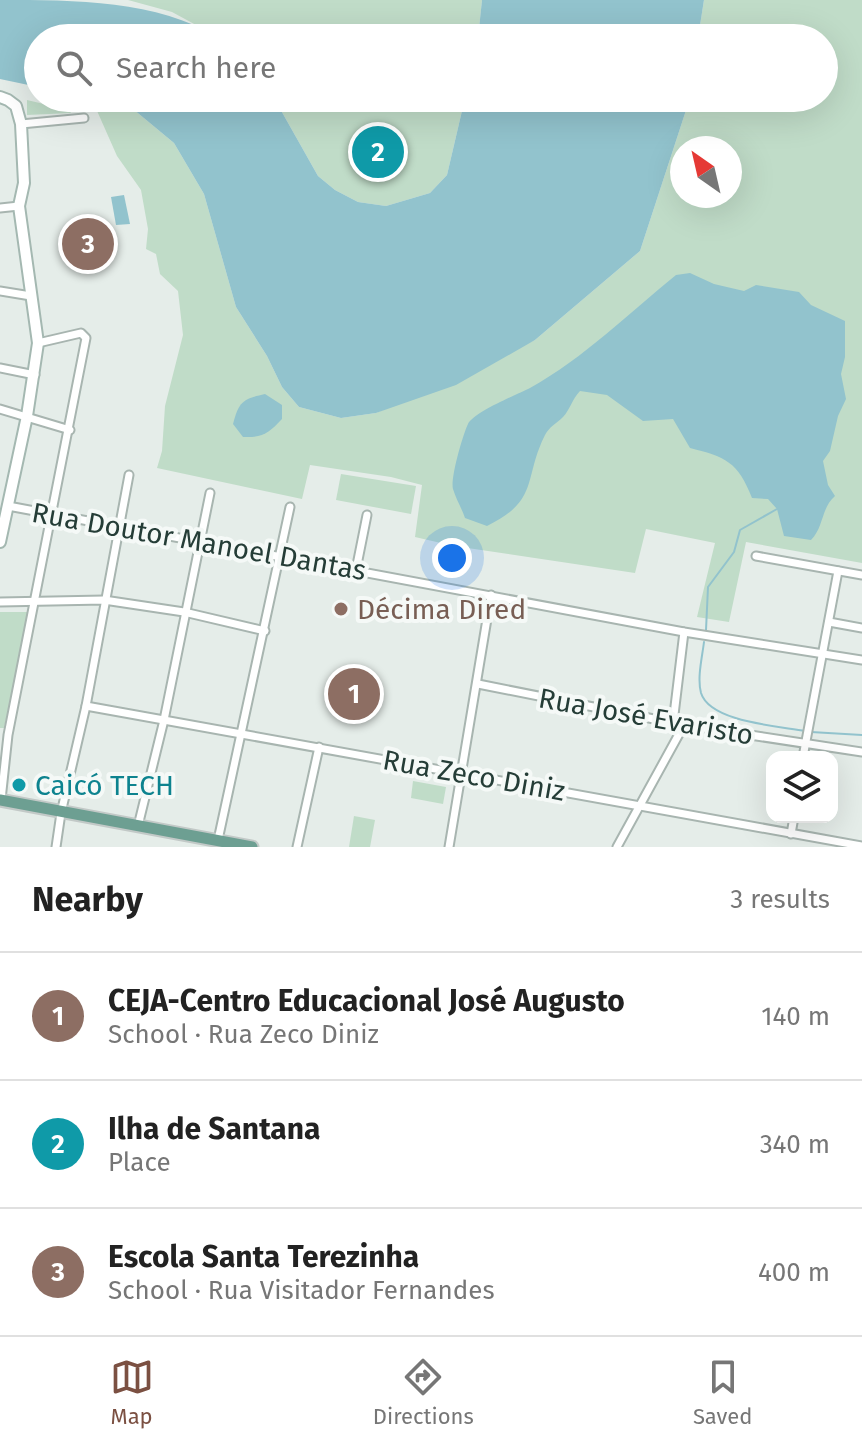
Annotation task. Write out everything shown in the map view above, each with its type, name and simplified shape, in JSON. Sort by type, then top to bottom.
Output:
[{"type":"main road","points":[[0,97],[16,106],[21,124],[24,183],[19,206],[38,343],[35,375],[0,538]]},
{"type":"main road","points":[[0,802],[138,826],[197,842],[218,840],[252,847]]},
{"type":"street","points":[[21,124],[84,118]]},
{"type":"street","points":[[0,208],[19,206]]},
{"type":"street","points":[[0,291],[31,296]]},
{"type":"street","points":[[0,802],[4,734],[35,600],[86,340],[84,334],[38,343]]},
{"type":"street","points":[[0,368],[35,375]]},
{"type":"street","points":[[0,409],[70,430]]},
{"type":"street","points":[[56,847],[129,475]]},
{"type":"street","points":[[138,826],[164,720],[210,493]]},
{"type":"street","name":"Rua Doutor Manoel Dantas","points":[[8,506],[684,632],[862,660]]},
{"type":"street","points":[[218,840],[290,507]]},
{"type":"street","points":[[356,570],[367,515]]},
{"type":"street","points":[[756,556],[862,575]]},
{"type":"street","points":[[804,751],[838,571]]},
{"type":"street","points":[[449,847],[491,595]]},
{"type":"street","points":[[0,602],[104,600],[184,612],[265,631]]},
{"type":"street","points":[[829,622],[862,628]]},
{"type":"street","points":[[673,723],[684,632]]},
{"type":"street","name":"Rua José Evaristo","points":[[478,684],[684,725],[806,740],[862,752]]},
{"type":"street","name":"Rua Zeco Diniz","points":[[86,706],[862,846]]},
{"type":"street","points":[[617,847],[684,725]]},
{"type":"street","points":[[297,847],[319,747]]},
{"type":"street","points":[[791,834],[793,823]]},
{"type":"green space","points":[[128,0],[482,0],[479,24],[194,24],[172,12]]},
{"type":"green space","points":[[704,0],[862,0],[862,563],[746,542],[729,622],[697,617],[715,543],[646,529],[635,573],[454,546],[415,537],[422,485],[391,477],[310,465],[302,499],[157,468],[162,451],[165,406],[183,335],[178,291],[160,274],[156,254],[146,249],[148,229],[141,190],[117,156],[98,112],[137,112],[174,143],[204,194],[236,307],[267,356],[282,387],[299,407],[341,418],[376,413],[535,340],[640,251],[670,159],[670,208],[742,208],[742,136],[678,136],[685,112],[838,112],[838,24],[700,24]]},
{"type":"green space","points":[[27,112],[71,113],[27,115]]},
{"type":"green space","points":[[282,112],[462,112],[447,175],[430,193],[386,206],[358,202],[335,190],[318,176]]},
{"type":"green space","points":[[341,474],[416,486],[411,514],[336,500]]},
{"type":"green space","points":[[0,612],[27,612],[29,616],[4,728],[0,728]]},
{"type":"green space","points":[[413,781],[446,787],[443,804],[411,798]]},
{"type":"green space","points":[[354,816],[375,820],[370,847],[349,847]]},
{"type":"water","points":[[0,0],[114,5],[142,9],[192,24],[24,24],[24,84],[0,79]]},
{"type":"water","points":[[482,0],[704,0],[700,24],[479,24]]},
{"type":"water","points":[[137,112],[282,112],[318,176],[335,190],[358,202],[386,206],[430,193],[447,175],[462,112],[685,112],[678,136],[670,136],[670,159],[640,251],[535,340],[456,385],[376,413],[341,418],[299,407],[282,387],[267,356],[236,307],[204,194],[174,143]]},
{"type":"water","points":[[124,195],[130,224],[116,225],[111,197]]},
{"type":"water","points":[[690,273],[714,284],[744,291],[756,285],[799,292],[811,305],[845,321],[845,357],[841,374],[846,399],[838,416],[830,451],[823,461],[828,485],[835,496],[811,540],[784,536],[777,509],[768,499],[752,498],[736,469],[722,458],[690,448],[673,419],[643,421],[607,395],[580,391],[565,414],[545,435],[528,487],[515,507],[487,526],[465,518],[453,484],[460,446],[472,419],[550,376],[588,349],[676,275]]},
{"type":"water","points":[[265,394],[282,405],[282,419],[265,434],[243,437],[233,424],[237,410],[247,400]]},
{"type":"waterway","points":[[706,630],[708,587],[734,552],[740,530],[777,509]]},
{"type":"waterway","points":[[704,642],[700,681],[701,693],[707,703],[746,721],[805,731]]},
{"type":"waterway","points":[[811,732],[862,735]]},
{"type":"place","name":"Ilha de Santana","points":[[378,152]]},
{"type":"place","name":"Escola Santa Terezinha","points":[[88,244]]},
{"type":"place","name":"Décima Dired","points":[[341,609]]},
{"type":"place","name":"CEJA-Centro Educacional José Augusto","points":[[354,694]]},
{"type":"place","name":"Caicó TECH","points":[[19,785]]}]
